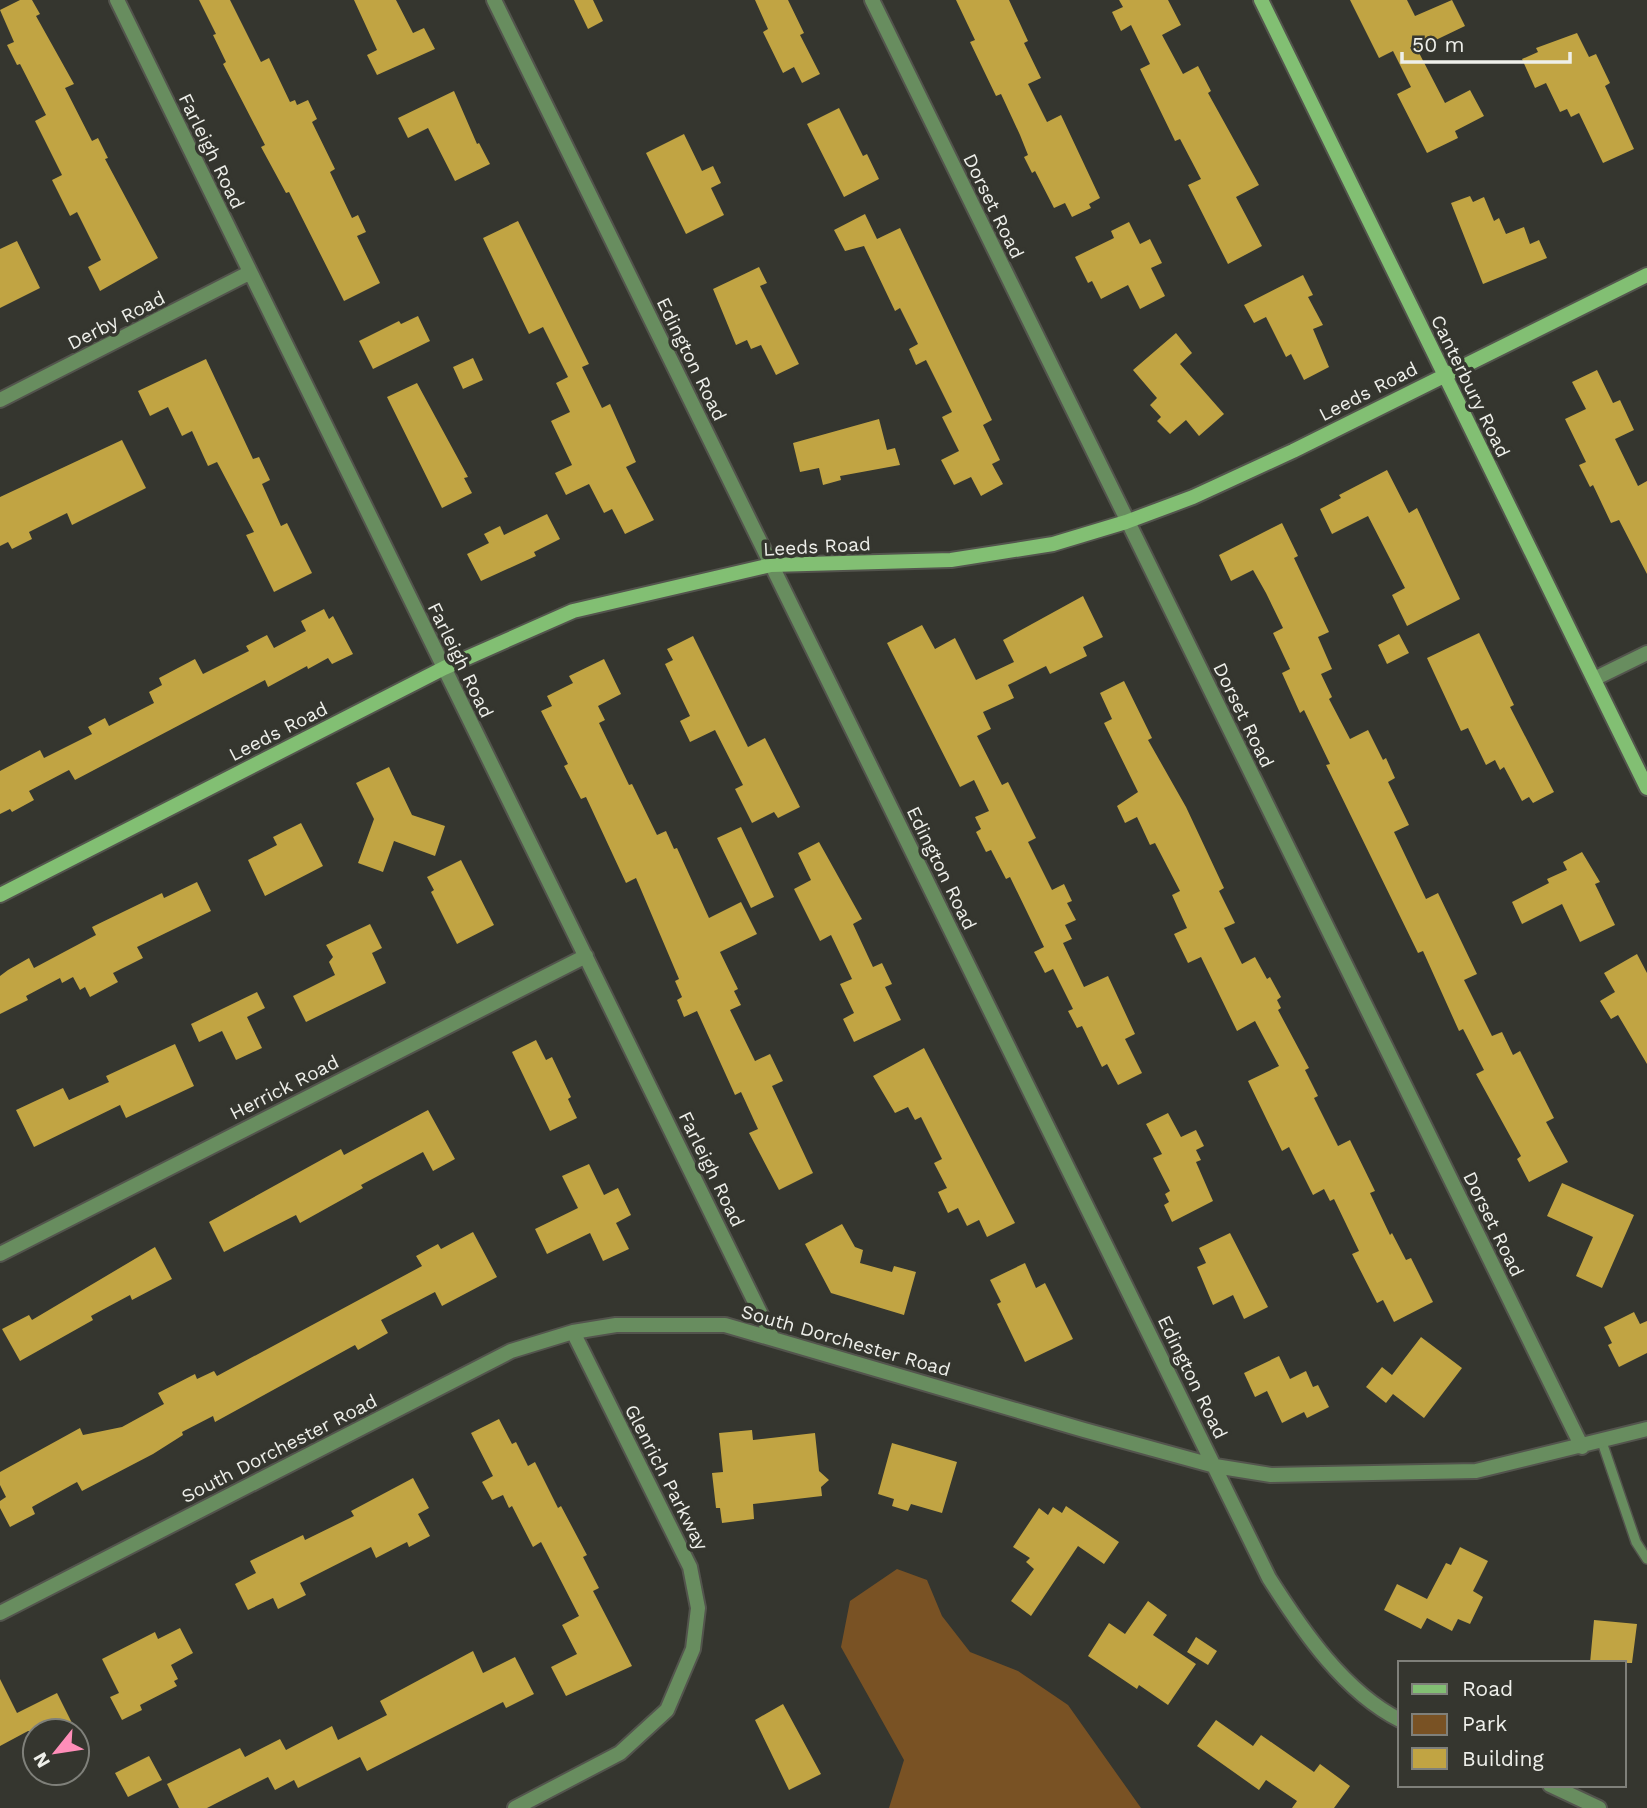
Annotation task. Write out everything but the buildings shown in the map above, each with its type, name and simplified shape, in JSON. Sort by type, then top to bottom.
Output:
[{"type":"street","name":"Farleigh Road","points":[[117,0],[772,1337]]},
{"type":"street","name":"Edington Road","points":[[494,0],[1269,1578],[1293,1616],[1356,1688],[1398,1719]]},
{"type":"street","name":"Dorset Road","points":[[872,0],[1582,1447]]},
{"type":"street","name":"Canterbury Road","points":[[1261,0],[1647,788]]},
{"type":"street","name":"Derby Road","points":[[0,400],[249,273]]},
{"type":"street","name":"Leeds Road","points":[[0,895],[444,668],[573,611],[771,565],[951,560],[1053,544],[1126,522],[1193,497],[1293,451],[1443,374],[1647,275]]},
{"type":"street","points":[[1594,679],[1647,653]]},
{"type":"street","name":"Herrick Road","points":[[0,1254],[586,956]]},
{"type":"street","name":"South Dorchester Road","points":[[0,1613],[511,1351],[573,1332],[616,1325],[725,1325],[1215,1466],[1271,1475],[1476,1471],[1647,1429]]},
{"type":"street","name":"Glenrich Parkway","points":[[515,1808],[620,1753],[667,1710],[693,1648],[695,1635],[698,1608],[691,1567],[573,1332]]},
{"type":"street","points":[[1554,1787],[1599,1808]]},
{"type":"lane","points":[[1602,1442],[1636,1542],[1647,1559]]},
{"type":"green space","points":[[897,1569],[927,1580],[942,1616],[970,1652],[1018,1671],[1068,1705],[1141,1808],[889,1808],[904,1760],[841,1647],[850,1601]]}]
